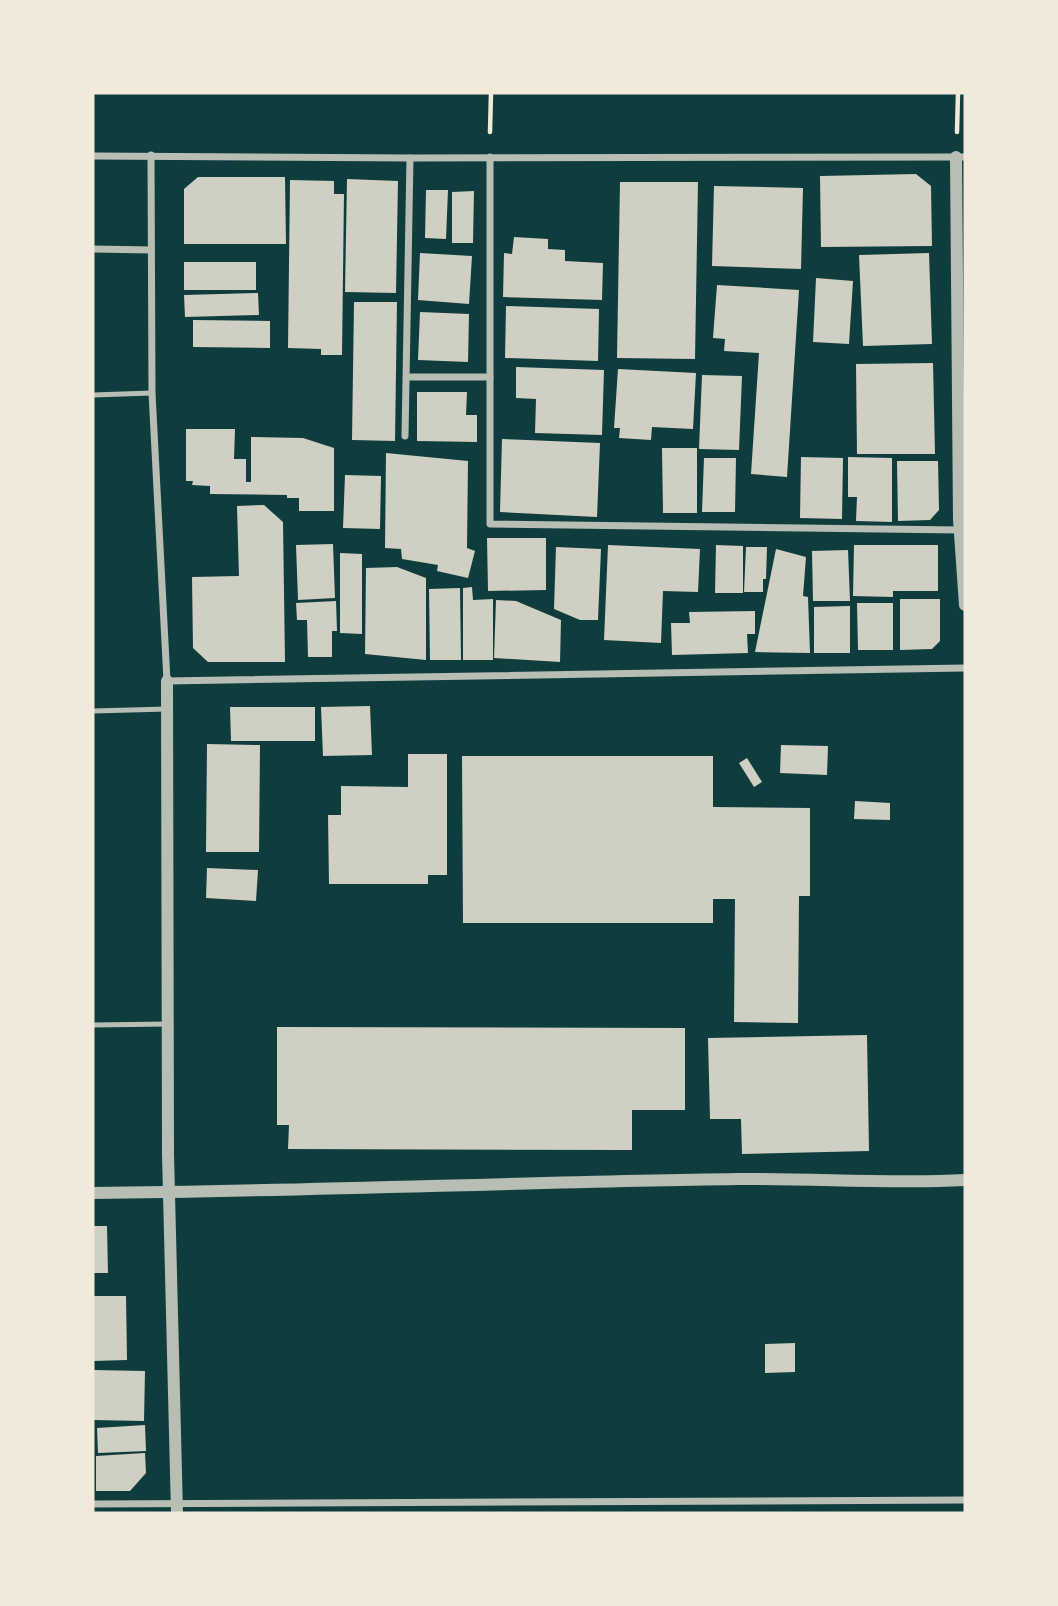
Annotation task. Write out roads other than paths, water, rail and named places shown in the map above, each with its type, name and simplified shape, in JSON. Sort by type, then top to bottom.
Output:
[{"type":"street","points":[[151,155],[152,393],[167,709],[169,1191],[177,1508]]},
{"type":"street","points":[[93,156],[961,157],[959,530],[965,605]]},
{"type":"street","points":[[490,157],[490,524],[959,530]]},
{"type":"street","points":[[405,436],[411,158]]},
{"type":"street","points":[[93,249],[151,250]]},
{"type":"street","points":[[407,377],[490,377]]},
{"type":"street","points":[[166,681],[965,668]]},
{"type":"street","points":[[93,1193],[740,1179],[933,1182],[965,1180]]},
{"type":"street","points":[[93,1504],[177,1508],[965,1500]]},
{"type":"lane","points":[[93,395],[152,393]]},
{"type":"lane","points":[[93,711],[167,709]]},
{"type":"lane","points":[[93,1025],[167,1024]]}]
